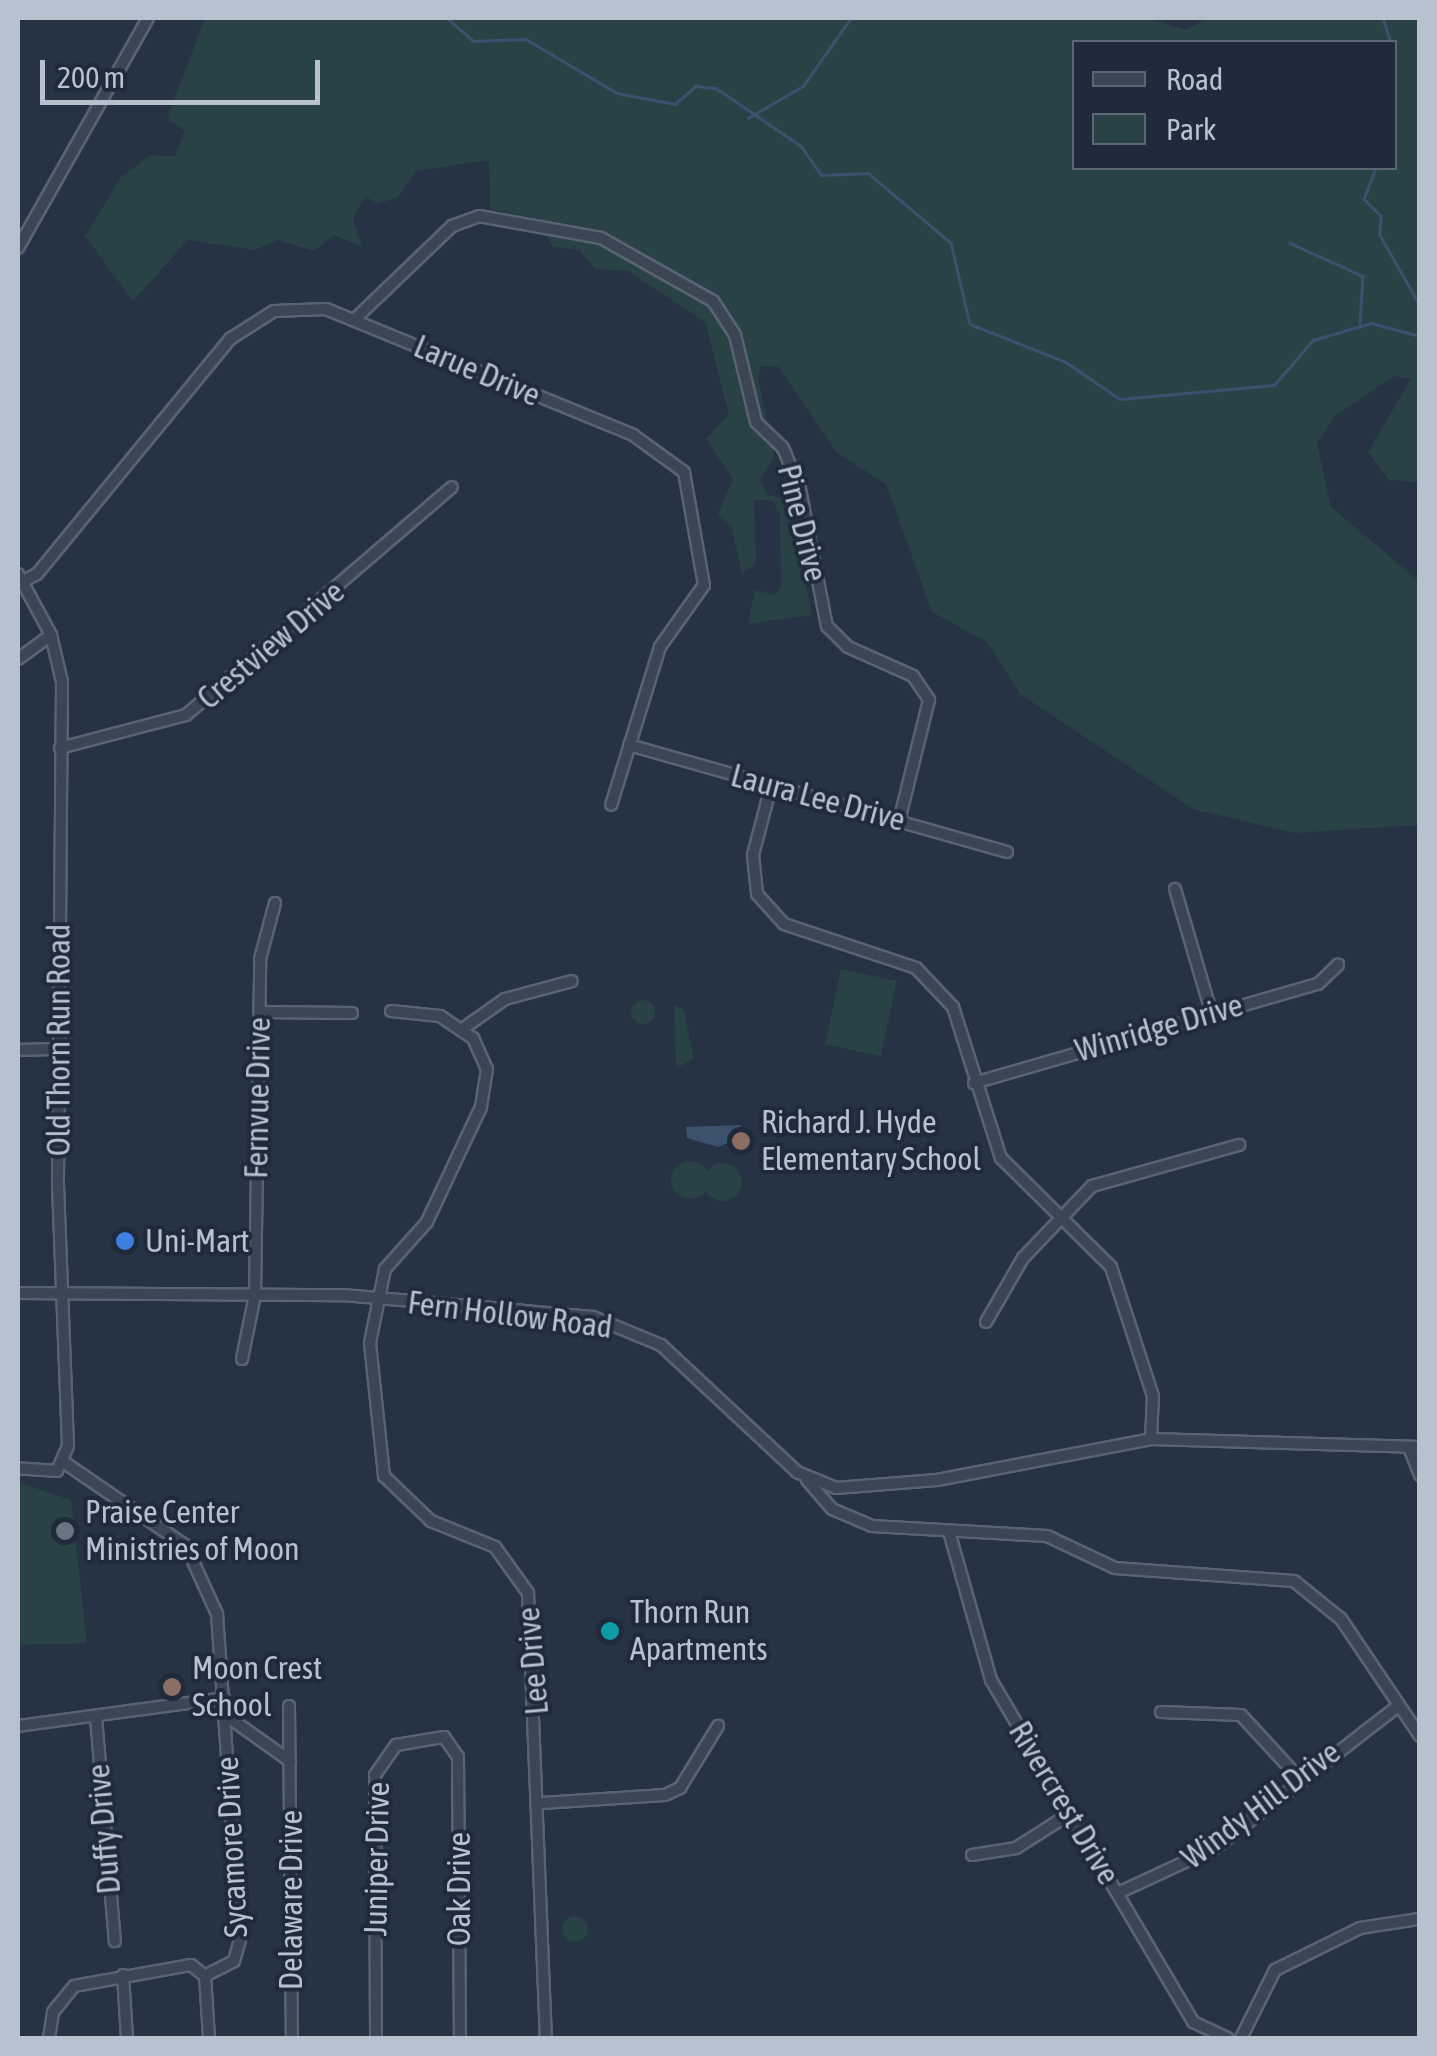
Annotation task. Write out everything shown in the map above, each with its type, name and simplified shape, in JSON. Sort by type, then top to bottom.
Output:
[{"type":"street","points":[[18,248],[148,18]]},
{"type":"street","name":"Pine Drive","points":[[354,320],[452,226],[479,216],[601,238],[713,301],[734,335],[756,422],[784,448],[800,489],[827,626],[848,647],[912,676],[929,700],[900,821]]},
{"type":"street","name":"Larue Drive","points":[[19,580],[255,318],[294,306],[354,320],[650,443],[684,472],[704,585],[660,647],[611,805]]},
{"type":"street","name":"Crestview Drive","points":[[60,748],[186,716],[452,487]]},
{"type":"street","name":"Old Thorn Run Road","points":[[19,580],[51,635],[60,748],[59,1050],[65,1463]]},
{"type":"street","points":[[18,659],[51,635]]},
{"type":"street","name":"Laura Lee Drive","points":[[629,746],[1007,852]]},
{"type":"street","points":[[771,786],[752,864],[762,904],[792,928],[916,968],[953,1007],[974,1083],[1001,1158],[1111,1266],[1153,1396],[1151,1439]]},
{"type":"street","points":[[1175,889],[1210,1011]]},
{"type":"street","name":"Fernvue Drive","points":[[242,1359],[255,1296],[260,1012],[275,903]]},
{"type":"street","name":"Winridge Drive","points":[[974,1083],[1210,1011],[1318,984],[1338,965]]},
{"type":"street","points":[[461,1030],[506,999],[572,981]]},
{"type":"street","points":[[260,1012],[352,1013]]},
{"type":"street","points":[[375,1300],[385,1269],[428,1222],[481,1108],[488,1069],[461,1030],[440,1016],[390,1012]]},
{"type":"street","points":[[18,1050],[59,1050]]},
{"type":"street","points":[[986,1322],[1061,1215],[1092,1186],[1238,1146]]},
{"type":"street","name":"Fern Hollow Road","points":[[18,1293],[61,1298],[255,1296],[375,1300],[628,1328],[695,1374],[806,1478],[843,1488],[1151,1439],[1415,1449]]},
{"type":"street","name":"Lee Drive","points":[[375,1300],[370,1343],[384,1476],[431,1521],[495,1547],[528,1593],[542,1803],[546,2038]]},
{"type":"street","points":[[1415,1449],[1420,1475]]},
{"type":"street","points":[[18,1468],[52,1472],[65,1463]]},
{"type":"street","name":"Sycamore Drive","points":[[65,1463],[186,1546],[216,1614],[240,1948],[229,1966],[205,1976]]},
{"type":"street","points":[[806,1478],[838,1513],[950,1535],[1047,1536],[1115,1568],[1294,1581],[1341,1619],[1420,1736]]},
{"type":"street","points":[[838,1513],[843,1488]]},
{"type":"street","name":"Rivercrest Drive","points":[[950,1535],[991,1680],[1193,2022],[1228,2038]]},
{"type":"street","points":[[18,1726],[224,1698]]},
{"type":"street","name":"Delaware Drive","points":[[289,1706],[292,2038]]},
{"type":"street","name":"Windy Hill Drive","points":[[1118,1893],[1215,1848],[1296,1776],[1398,1706]]},
{"type":"street","points":[[1161,1712],[1241,1716],[1296,1776]]},
{"type":"street","points":[[224,1714],[290,1761]]},
{"type":"street","name":"Duffy Drive","points":[[96,1718],[114,1941]]},
{"type":"street","points":[[542,1803],[664,1795],[680,1788],[718,1726]]},
{"type":"street","name":"Juniper Drive","points":[[376,2038],[375,1775],[403,1741],[452,1740]]},
{"type":"street","name":"Oak Drive","points":[[452,1740],[460,2038]]},
{"type":"street","points":[[972,1855],[1016,1848],[1068,1815]]},
{"type":"street","points":[[1242,2038],[1275,1970],[1360,1928],[1419,1919]]},
{"type":"street","points":[[49,2038],[68,1990],[123,1974],[191,1965],[205,1976],[209,2038]]},
{"type":"street","points":[[123,1974],[127,2038]]},
{"type":"green space","points":[[205,18],[1147,18],[1186,30],[1207,18],[1419,18],[1419,482],[1389,480],[1368,452],[1411,379],[1394,376],[1335,416],[1317,443],[1331,507],[1419,581],[1419,825],[1294,833],[1193,809],[1020,694],[987,642],[932,612],[886,484],[836,452],[779,367],[761,366],[758,379],[774,456],[760,480],[768,495],[790,500],[812,615],[748,624],[755,590],[775,595],[781,586],[780,516],[773,501],[754,500],[756,563],[742,574],[732,529],[718,515],[733,479],[706,439],[729,414],[705,322],[628,271],[595,269],[579,250],[553,247],[538,219],[490,209],[489,160],[416,171],[397,198],[375,204],[366,196],[353,218],[362,247],[334,235],[314,251],[278,240],[255,250],[188,240],[133,301],[85,236],[121,177],[151,155],[175,156],[185,131],[167,118]]},
{"type":"green space","points":[[841,969],[897,981],[881,1056],[825,1044]]},
{"type":"green space","points":[[643,1000],[655,1012],[643,1024],[631,1012]]},
{"type":"green space","points":[[674,1005],[684,1010],[694,1059],[676,1068]]},
{"type":"green space","points":[[690,1161],[704,1166],[709,1180],[704,1194],[690,1199],[676,1194],[671,1180],[676,1166]]},
{"type":"green space","points":[[723,1163],[737,1168],[742,1182],[737,1196],[723,1201],[709,1196],[704,1182],[709,1168]]},
{"type":"green space","points":[[18,1482],[71,1500],[87,1643],[18,1645]]},
{"type":"green space","points":[[575,1916],[584,1920],[588,1929],[584,1938],[575,1942],[566,1938],[562,1929],[566,1920]]},
{"type":"water","points":[[741,1125],[739,1138],[718,1147],[687,1138],[686,1127]]},
{"type":"waterway","points":[[447,18],[473,41],[526,39],[617,93],[675,104],[696,86],[716,88],[801,146],[821,175],[868,173],[951,243],[970,324],[1066,362],[1120,399],[1274,385],[1313,340],[1371,323],[1420,336]]},
{"type":"waterway","points":[[748,118],[803,86],[851,18]]},
{"type":"waterway","points":[[1383,18],[1390,40]]},
{"type":"waterway","points":[[1375,170],[1364,199],[1381,216],[1380,235],[1420,305]]},
{"type":"waterway","points":[[1290,243],[1363,276],[1360,324]]},
{"type":"place","name":"Richard J. Hyde Elementary School","points":[[741,1141]]},
{"type":"place","name":"Uni-Mart","points":[[125,1241]]},
{"type":"place","name":"Praise Center Ministries of Moon","points":[[65,1531]]},
{"type":"place","name":"Thorn Run Apartments","points":[[610,1631]]},
{"type":"place","name":"Moon Crest School","points":[[172,1687]]}]
